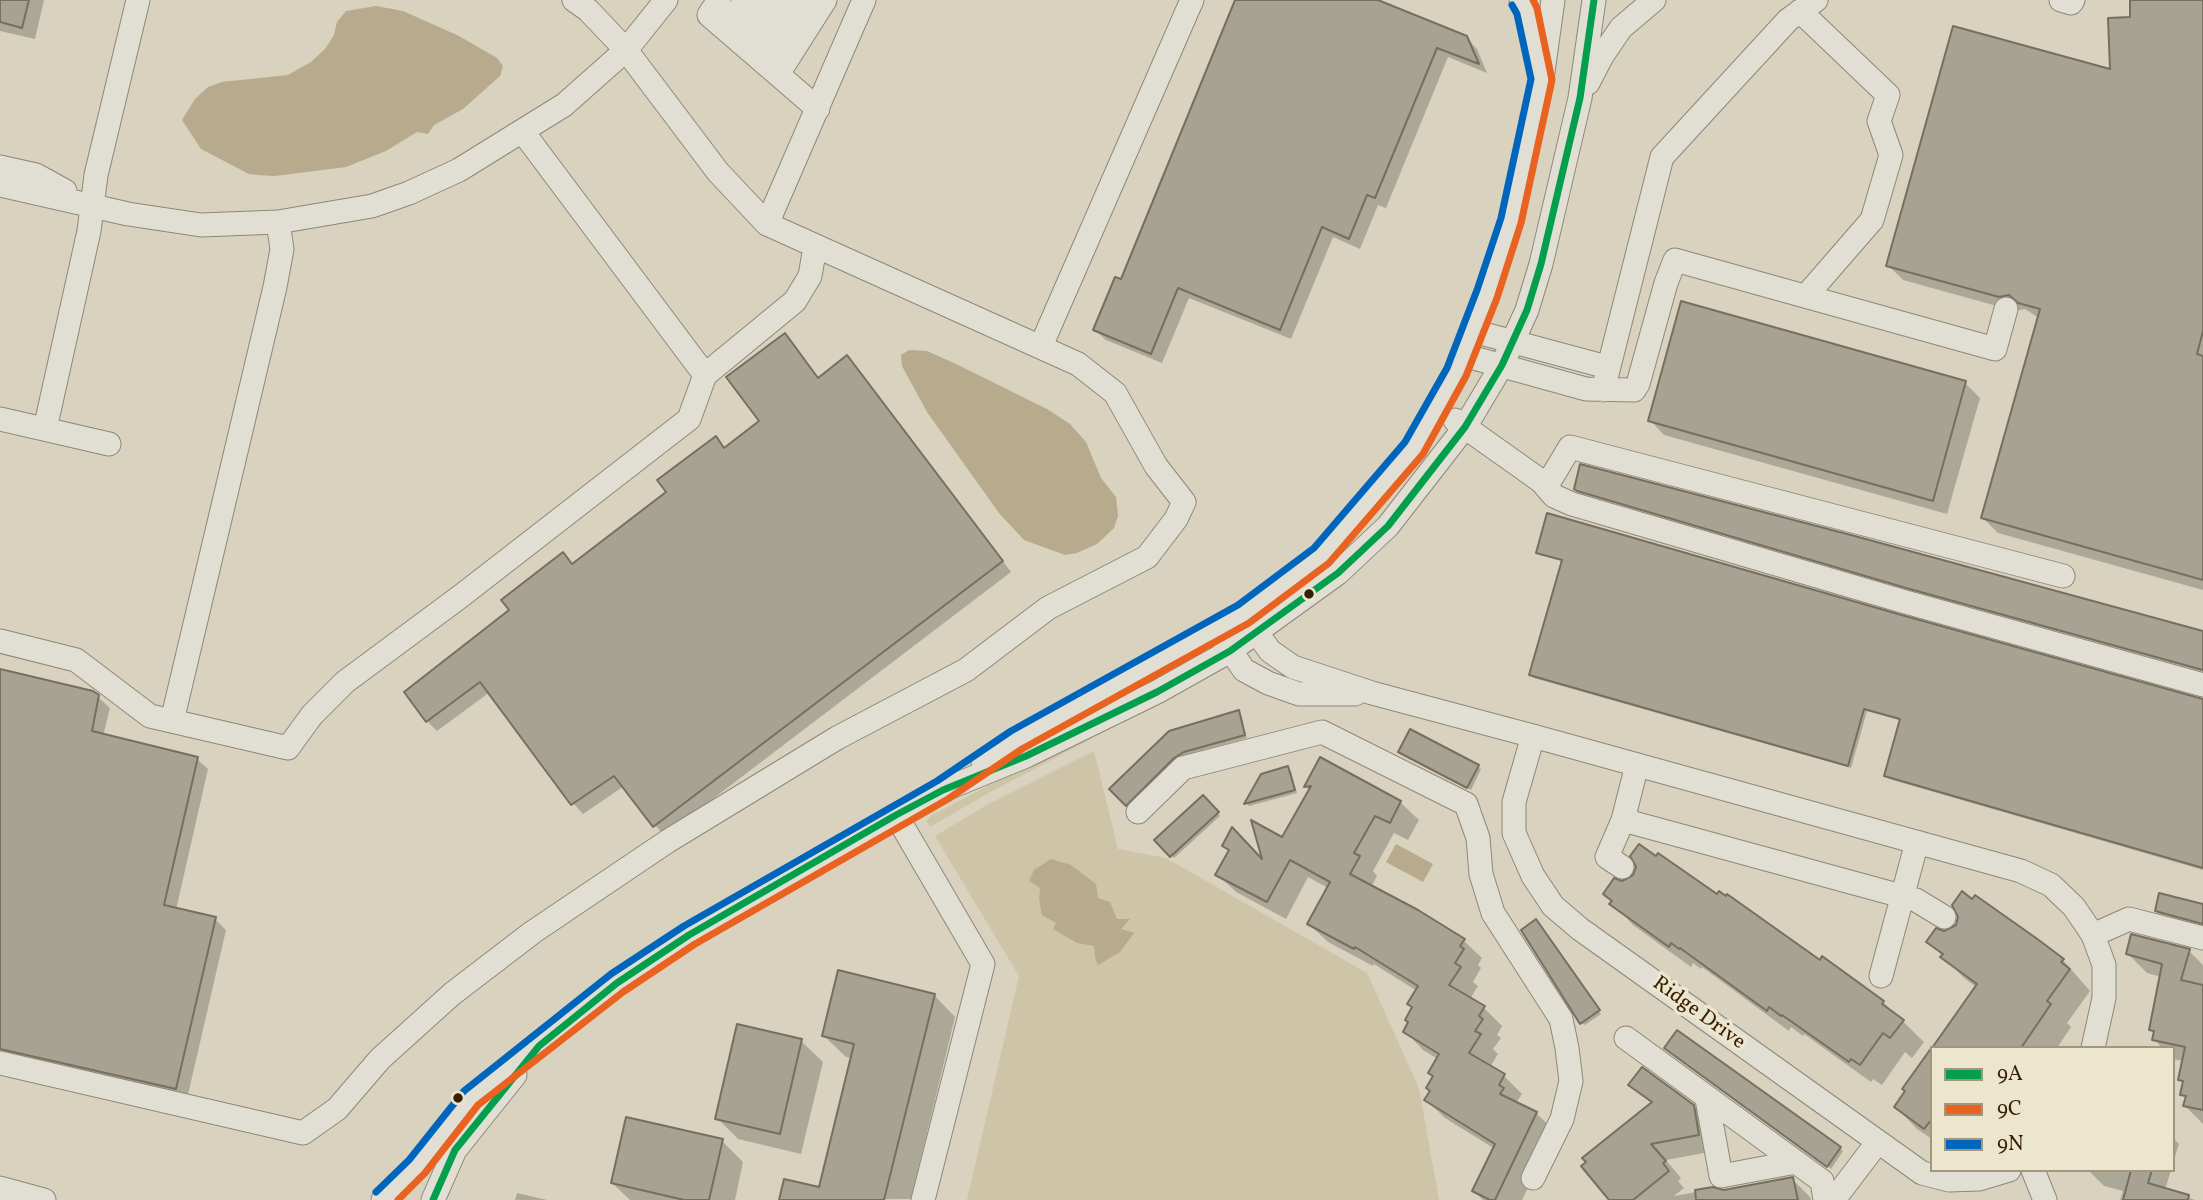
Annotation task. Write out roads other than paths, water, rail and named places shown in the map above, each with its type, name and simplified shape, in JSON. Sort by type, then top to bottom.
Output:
[{"type":"street","points":[[46,429],[89,231],[96,175],[138,0]]},
{"type":"street","points":[[0,1063],[303,1133],[337,1109],[380,1059],[452,993],[534,932],[668,841],[837,738],[967,670],[1048,608],[1147,557],[1175,519],[1184,502],[1156,466],[1115,393],[1078,363],[767,224],[718,172],[626,50],[588,10],[574,0]]},
{"type":"street","points":[[0,184],[128,214],[201,225],[278,222],[372,206],[409,193],[459,170],[564,105],[626,50],[666,0]]},
{"type":"street","points":[[731,0],[742,40],[818,109]]},
{"type":"street","points":[[742,40],[745,0]]},
{"type":"street","points":[[742,40],[767,0]]},
{"type":"street","points":[[742,40],[786,0]]},
{"type":"street","points":[[742,40],[805,0]]},
{"type":"street","points":[[742,40],[825,0]]},
{"type":"street","points":[[767,224],[864,0]]},
{"type":"street","points":[[1041,346],[1192,0]]},
{"type":"street","points":[[1521,0],[1527,10],[1542,79]]},
{"type":"street","points":[[943,790],[1016,740],[1244,614],[1321,556],[1414,448],[1438,409],[1463,355],[1511,221],[1542,79],[1553,0]]},
{"type":"street","points":[[383,1200],[417,1167],[471,1098],[607,991],[661,953],[943,790],[1026,756],[1157,692],[1230,651],[1338,573],[1388,526],[1465,427],[1502,365],[1527,310],[1541,264],[1580,98],[1594,0]]},
{"type":"street","points":[[1580,98],[1602,56],[1621,28],[1654,0]]},
{"type":"street","points":[[2061,0],[2071,3],[2073,0]]},
{"type":"street","points":[[1603,390],[1662,157],[1788,20],[1808,6],[1888,95],[1879,121],[1891,155],[1872,220],[1806,296]]},
{"type":"street","points":[[523,132],[705,375]]},
{"type":"street","points":[[0,167],[36,176],[92,206]]},
{"type":"street","points":[[172,720],[275,287],[282,249],[278,222]]},
{"type":"street","points":[[0,641],[76,660],[150,716],[288,748],[312,715],[345,682],[461,596],[689,419],[705,375],[795,301],[810,276],[815,247]]},
{"type":"street","points":[[1463,355],[1586,388],[1634,390],[1648,386],[1667,283],[1675,260],[1995,349],[2006,309]]},
{"type":"street","points":[[1473,331],[1607,367]]},
{"type":"street","points":[[1438,409],[1526,470],[1554,496],[1572,504],[1902,601],[2203,685]]},
{"type":"street","points":[[0,419],[108,444]]},
{"type":"street","points":[[1546,487],[1570,447],[2063,576]]},
{"type":"street","points":[[1244,614],[1270,651],[1293,667],[1372,693],[2021,871],[2051,885],[2074,907],[2093,935],[2104,965],[2104,998],[2093,1046]]},
{"type":"street","points":[[1215,628],[1244,670],[1268,683],[1299,694],[1372,693]]},
{"type":"street","points":[[1138,812],[1183,768],[1322,732],[1466,804],[1478,838],[1481,873],[1493,914],[1561,1019],[1567,1048],[1571,1081],[1562,1119],[1533,1178]]},
{"type":"street","name":"Ridge Drive","points":[[1533,736],[1514,802],[1514,833],[1533,876],[1553,906],[1580,929],[1922,1173],[1949,1180],[1979,1179],[2002,1172]]},
{"type":"street","points":[[1622,867],[1607,858],[1623,820],[1637,765]]},
{"type":"street","points":[[896,815],[983,964],[923,1200]]},
{"type":"street","points":[[1623,820],[1916,900],[1944,917]]},
{"type":"street","points":[[1478,838],[1514,833]]},
{"type":"street","points":[[1881,976],[1917,842]]},
{"type":"street","points":[[2093,935],[2129,919],[2203,938]]},
{"type":"street","points":[[1626,1038],[1796,1162],[1834,1193],[1877,1143]]},
{"type":"street","points":[[433,1200],[455,1150],[539,1046]]},
{"type":"street","points":[[1707,1099],[1721,1176],[1796,1162]]},
{"type":"street","points":[[2034,1172],[2045,1200]]},
{"type":"street","points":[[0,1188],[44,1200]]}]
